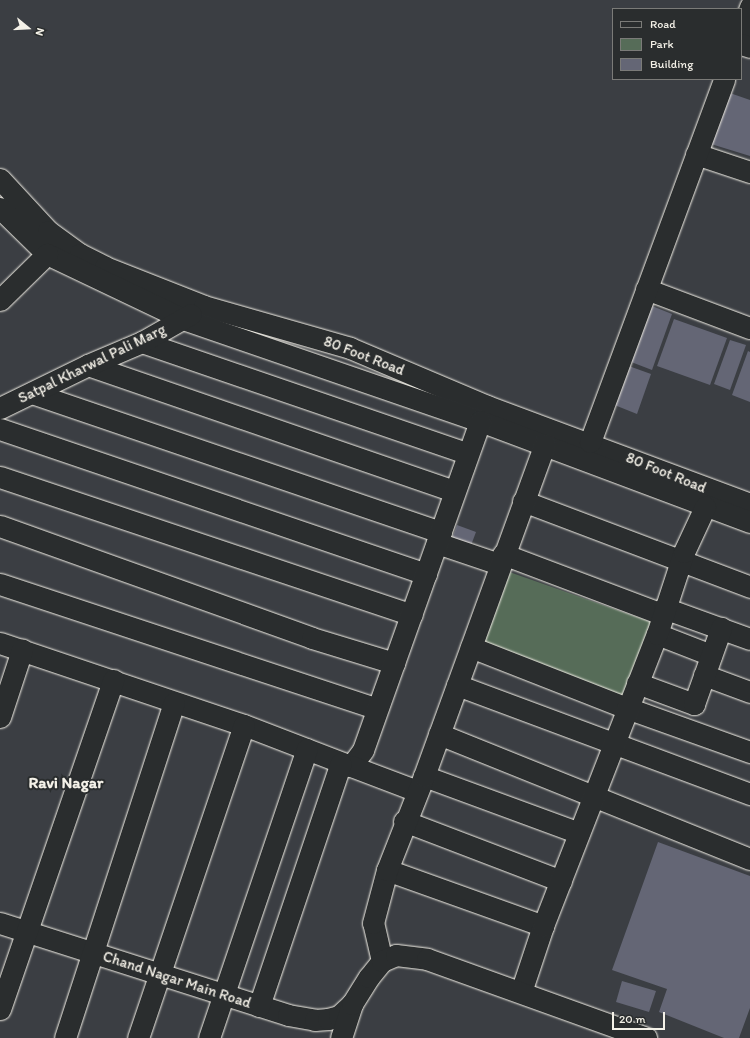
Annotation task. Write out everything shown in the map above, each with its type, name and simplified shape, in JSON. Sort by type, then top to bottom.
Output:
[{"type":"street","points":[[742,29],[750,7]]},
{"type":"street","points":[[590,442],[724,80]]},
{"type":"street","points":[[696,154],[750,172]]},
{"type":"street","name":"80 Foot Road","points":[[0,179],[33,217],[80,254],[144,284],[204,306],[350,348],[487,406],[590,442],[750,504]]},
{"type":"street","name":"80 Foot Road","points":[[0,208],[47,254],[183,319],[545,444],[705,507],[750,522]]},
{"type":"street","points":[[2,294],[47,254]]},
{"type":"street","points":[[646,289],[750,328]]},
{"type":"street","name":"Satpal Kharwal Pali Marg","points":[[0,408],[88,365],[142,342],[204,306]]},
{"type":"street","points":[[142,342],[467,453]]},
{"type":"street","points":[[88,365],[454,491]]},
{"type":"street","points":[[32,393],[501,559],[721,628],[750,639]]},
{"type":"street","points":[[258,1006],[346,764],[363,750],[412,615],[467,453],[480,421]]},
{"type":"street","points":[[0,429],[426,574]]},
{"type":"street","points":[[382,961],[373,923],[387,870],[404,821],[421,783],[471,647],[501,559],[545,444]]},
{"type":"street","points":[[0,477],[412,615]]},
{"type":"street","points":[[523,501],[750,587]]},
{"type":"street","points":[[520,992],[560,881],[657,634],[663,611],[681,561],[705,507]]},
{"type":"street","points":[[0,526],[304,635],[394,663]]},
{"type":"street","points":[[0,584],[377,709]]},
{"type":"street","points":[[686,729],[721,628]]},
{"type":"street","points":[[657,634],[711,655]]},
{"type":"street","points":[[0,643],[113,680],[346,764],[421,783],[579,833]]},
{"type":"street","points":[[471,647],[627,708],[750,752]]},
{"type":"street","points":[[0,717],[22,650]]},
{"type":"street","points":[[704,675],[750,692]]},
{"type":"street","points":[[0,1009],[113,680]]},
{"type":"street","points":[[637,684],[694,704]]},
{"type":"street","points":[[457,685],[613,745],[750,794]]},
{"type":"street","points":[[65,1038],[174,703]]},
{"type":"street","points":[[138,1038],[244,726]]},
{"type":"street","points":[[439,734],[750,858]]},
{"type":"street","points":[[209,1038],[307,749]]},
{"type":"street","points":[[404,821],[560,881]]},
{"type":"street","points":[[387,870],[543,926]]},
{"type":"street","name":"Chand Nagar Main Road","points":[[0,923],[258,1006],[315,1020],[338,1016],[352,1004]]},
{"type":"street","points":[[341,1038],[352,1004],[382,961],[396,955],[413,956],[520,992],[636,1036]]},
{"type":"green space","points":[[501,569],[654,623],[626,699],[474,642]]},
{"type":"building","points":[[727,92],[750,100],[750,156],[711,144]]},
{"type":"building","points":[[647,304],[672,314],[652,370],[626,360]]},
{"type":"building","points":[[674,319],[727,338],[710,385],[657,366]]},
{"type":"building","points":[[730,340],[746,345],[730,390],[714,384]]},
{"type":"building","points":[[748,351],[750,352],[750,402],[732,395]]},
{"type":"building","points":[[626,365],[651,374],[637,414],[612,404]]},
{"type":"building","points":[[457,525],[476,532],[470,548],[451,541]]},
{"type":"building","points":[[658,842],[750,876],[750,1008],[739,1038],[724,1038],[659,1012],[667,989],[612,970]]},
{"type":"building","points":[[622,981],[656,991],[649,1012],[616,1002]]},
{"type":"district","name":"Ravi Nagar","points":[[66,783]]}]
